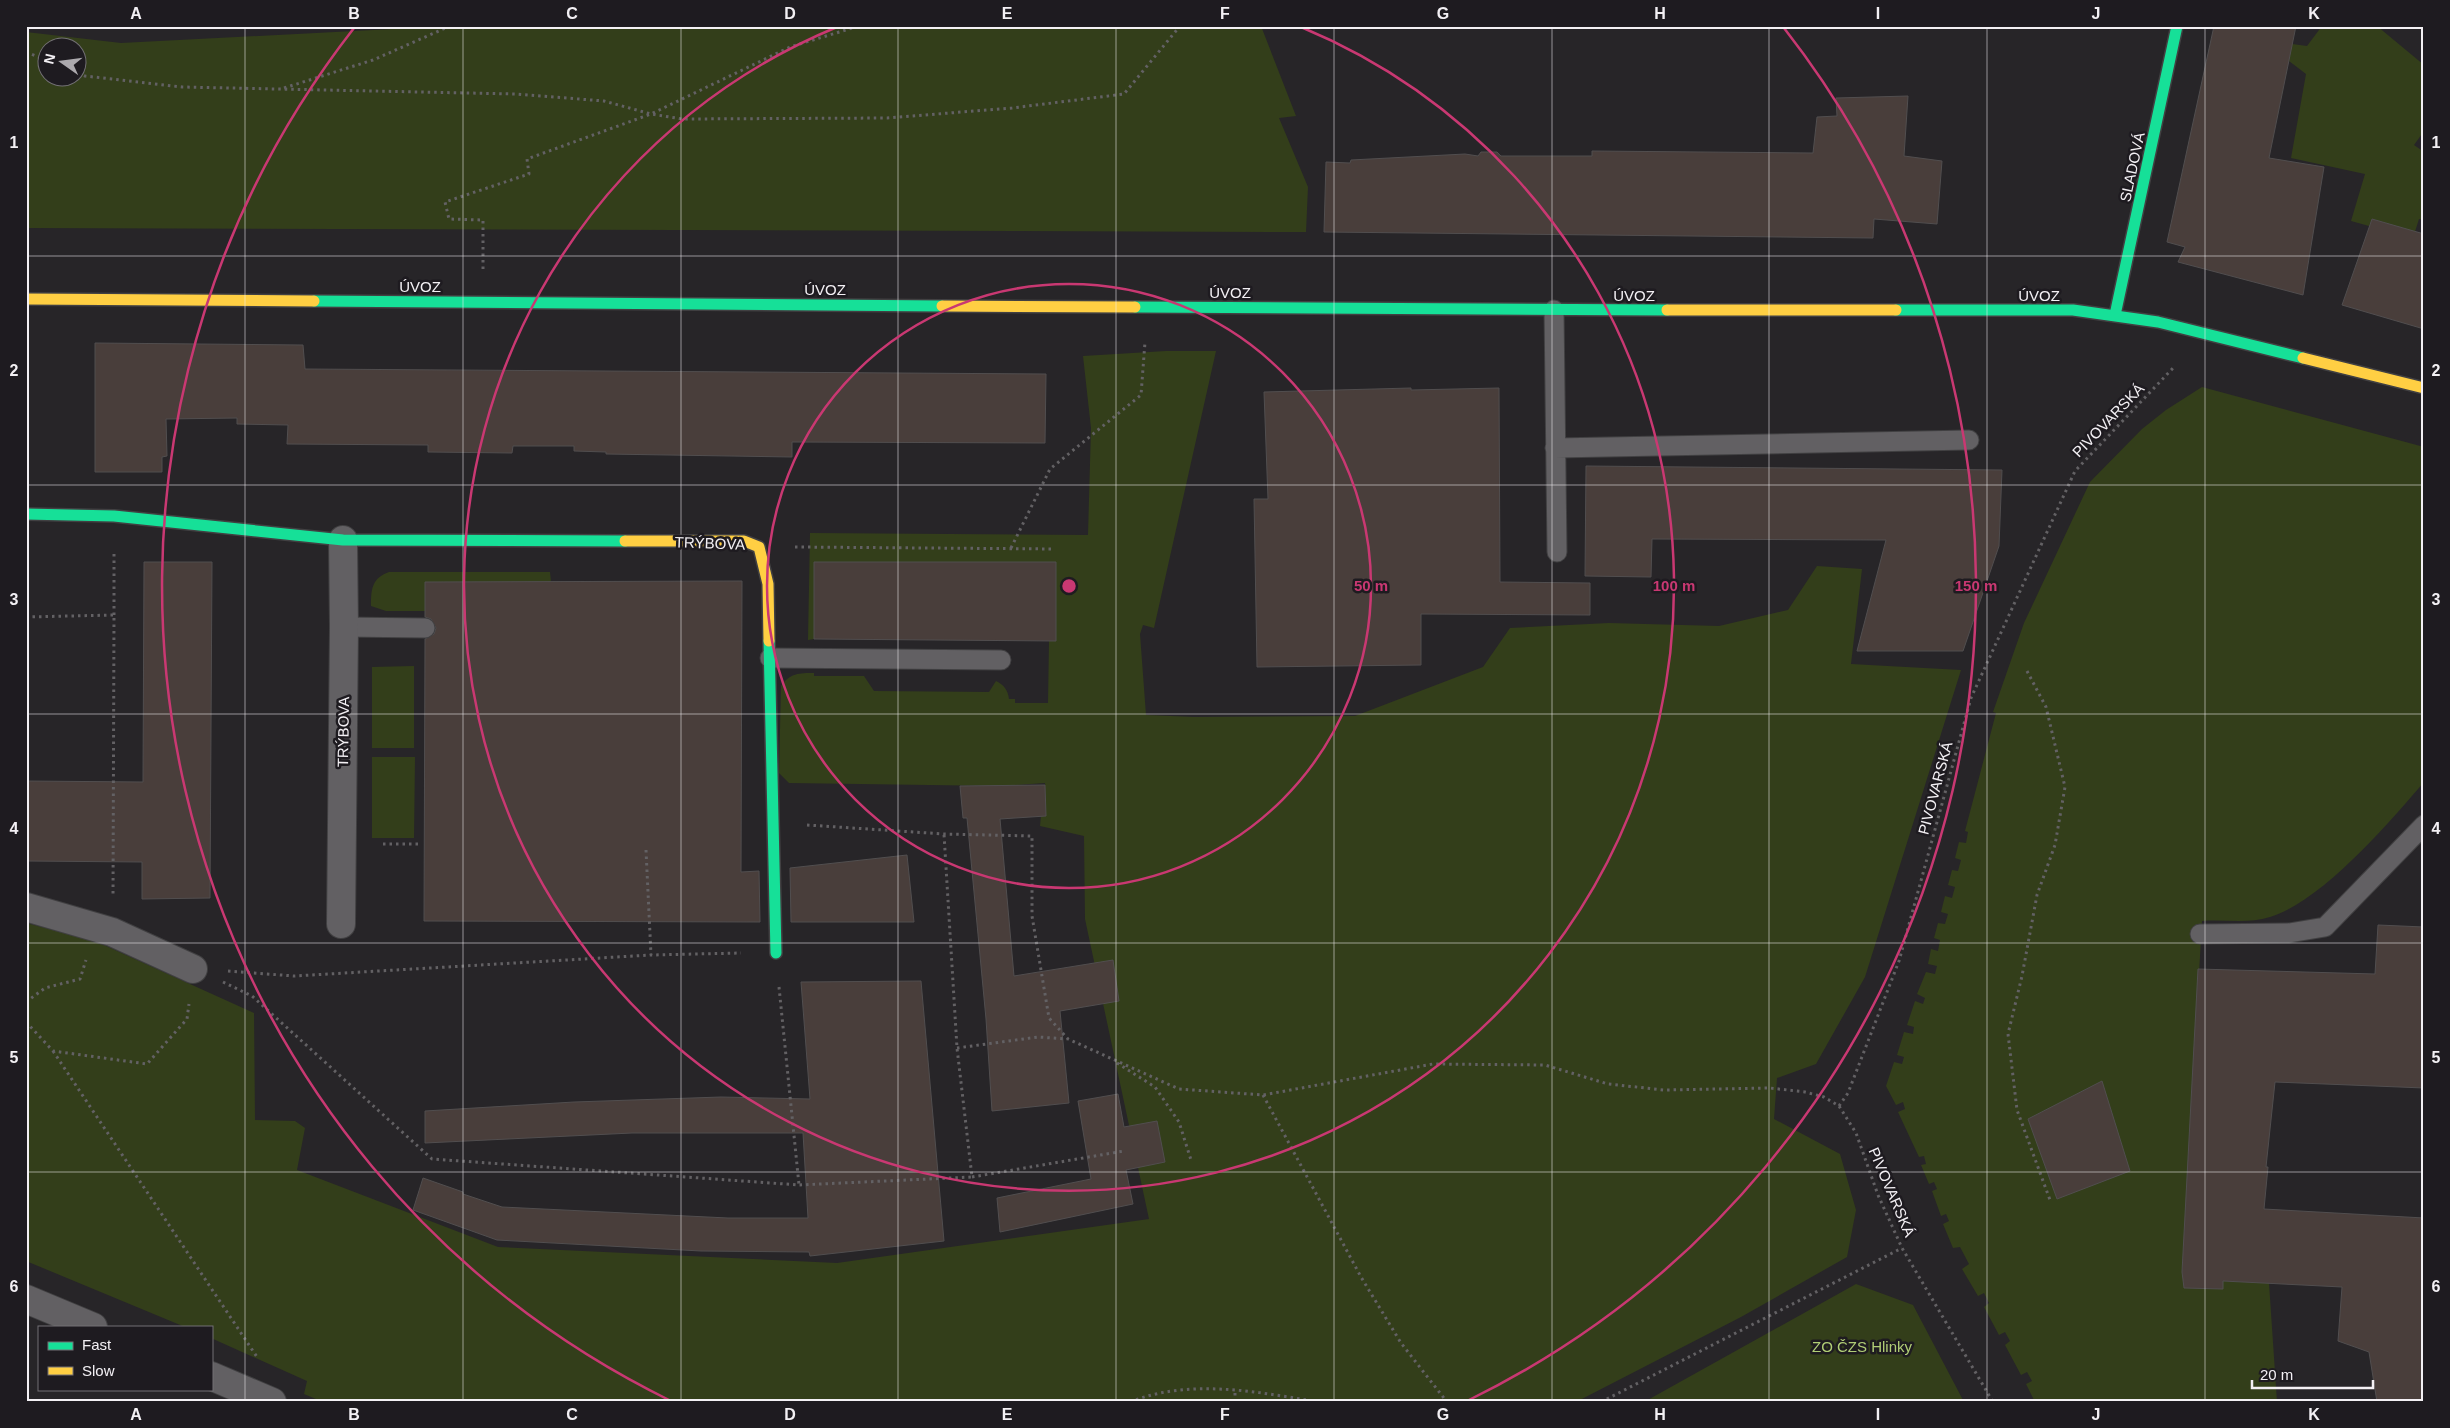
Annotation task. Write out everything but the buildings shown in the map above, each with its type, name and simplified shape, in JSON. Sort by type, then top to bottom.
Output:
[{"type":"main road","name":"SLADOVÁ","points":[[2115,315],[2178,26]]},
{"type":"main road","name":"ÚVOZ","points":[[26,299],[1554,310],[2073,310],[2158,322],[2424,388]]},
{"type":"main road","name":"TRÝBOVA","points":[[26,514],[114,516],[343,540],[744,541],[759,547],[768,584],[776,953]]},
{"type":"street","name":"TRÝBOVA","points":[[341,924],[343,540]]},
{"type":"street","points":[[26,907],[112,932],[193,968]]},
{"type":"street","points":[[26,1299],[90,1326]]},
{"type":"street","points":[[212,1376],[272,1402]]},
{"type":"lane","points":[[1554,310],[1557,552]]},
{"type":"lane","points":[[1555,448],[1969,440]]},
{"type":"lane","points":[[344,627],[424,628]]},
{"type":"lane","points":[[770,658],[1000,660]]},
{"type":"lane","points":[[2200,934],[2289,933],[2325,927],[2424,825]]},
{"type":"path","points":[[281,89],[373,60],[450,26]]},
{"type":"path","points":[[483,302],[483,220],[449,220],[446,202],[528,174],[527,159],[651,114],[790,47],[859,26]]},
{"type":"path","points":[[88,76],[182,87],[516,94],[604,101],[651,114],[682,119],[887,118],[1012,108],[1124,94],[1180,26]]},
{"type":"path","points":[[26,52],[38,57]]},
{"type":"path","points":[[1011,548],[1050,469],[1141,395],[1145,342]]},
{"type":"path","name":"PIVOVARSKÁ","points":[[1993,1402],[1902,1248],[1878,1195],[1856,1133],[1839,1106],[1848,1093],[1899,961],[1971,698],[1989,658],[2075,471],[2175,366]]},
{"type":"path","points":[[112,932],[114,516]]},
{"type":"path","points":[[759,547],[1055,549]]},
{"type":"path","points":[[26,617],[114,615]]},
{"type":"path","points":[[2027,671],[2046,707],[2064,787],[2055,845],[2037,895],[2022,976],[2008,1034],[2017,1110],[2050,1200]]},
{"type":"path","points":[[774,823],[944,834],[1032,836],[1032,916],[1048,1018],[1068,1039]]},
{"type":"path","points":[[944,834],[956,1048],[972,1177]]},
{"type":"path","points":[[383,844],[420,844]]},
{"type":"path","points":[[646,850],[651,955]]},
{"type":"path","points":[[193,968],[294,976],[651,955],[776,953],[799,1185]]},
{"type":"path","points":[[54,1052],[147,1064],[187,1019],[193,968]]},
{"type":"path","points":[[193,968],[252,996],[432,1159],[799,1185],[972,1177],[1124,1151]]},
{"type":"path","points":[[26,1002],[45,988],[80,979]]},
{"type":"path","points":[[26,1022],[54,1052],[260,1361]]},
{"type":"path","points":[[956,1048],[1038,1037],[1068,1039],[1179,1089],[1263,1095],[1433,1064],[1545,1065],[1608,1084],[1664,1090],[1770,1088],[1805,1092],[1824,1097],[1839,1106]]},
{"type":"path","points":[[1107,1057],[1155,1087],[1179,1122],[1191,1160]]},
{"type":"path","points":[[1263,1095],[1366,1285],[1401,1343],[1446,1402]]},
{"type":"path","name":"PIVOVARSKÁ","points":[[1601,1402],[1902,1248]]},
{"type":"path","points":[[1235,1389],[1235,1402]]},
{"type":"path","points":[[1130,1402],[1154,1394],[1177,1391],[1235,1389],[1319,1402]]},
{"type":"green space","points":[[450,26],[1261,26],[1296,116],[1279,118],[1308,187],[1306,232],[26,228],[26,32],[78,38],[38,38],[38,88],[88,88],[88,39],[121,43]]},
{"type":"green space","points":[[2322,26],[2377,26],[2424,65],[2424,131],[2414,145],[2424,152],[2424,220],[2419,219],[2413,238],[2385,230],[2386,223],[2372,219],[2369,226],[2351,221],[2365,174],[2291,158],[2306,74],[2289,61],[2292,44],[2307,46]]},
{"type":"green space","points":[[1166,351],[1216,351],[1154,628],[1143,625],[1140,634],[1146,715],[1194,717],[1355,716],[1483,667],[1510,628],[1609,623],[1719,626],[1788,610],[1817,566],[1862,569],[1851,664],[1961,670],[1865,977],[1816,1064],[1777,1078],[1774,1119],[1840,1154],[1856,1210],[1847,1257],[1741,1317],[1576,1402],[323,1402],[304,1394],[307,1381],[212,1338],[212,1326],[183,1326],[26,1261],[26,923],[95,941],[254,1013],[255,1120],[295,1121],[305,1128],[297,1170],[498,1247],[837,1263],[1149,1219],[1085,919],[1084,836],[1040,826],[1041,816],[1046,816],[1045,783],[1000,786],[789,783],[779,773],[781,686],[791,676],[814,673],[814,676],[864,676],[874,691],[989,692],[996,681],[1005,688],[1009,699],[1015,699],[1015,703],[1048,703],[1049,641],[1056,641],[1056,562],[814,562],[814,639],[808,640],[810,533],[1088,535],[1091,428],[1083,356]]},
{"type":"green space","points":[[2202,387],[2424,447],[2424,782],[2373,839],[2332,879],[2290,909],[2262,919],[2202,921],[2182,1272],[2184,1288],[2222,1289],[2223,1281],[2269,1283],[2277,1402],[2035,1402],[2026,1384],[2032,1381],[2027,1372],[2021,1375],[2005,1345],[2010,1341],[2005,1332],[1999,1335],[1984,1307],[1989,1303],[1984,1293],[1978,1296],[1962,1269],[1969,1264],[1960,1247],[1953,1248],[1943,1224],[1949,1221],[1946,1214],[1941,1216],[1932,1191],[1937,1189],[1934,1182],[1929,1184],[1921,1165],[1926,1164],[1924,1156],[1919,1157],[1898,1112],[1905,1109],[1903,1102],[1896,1105],[1886,1086],[1894,1062],[1902,1064],[1904,1057],[1897,1055],[1904,1032],[1913,1034],[1914,1027],[1907,1025],[1915,1001],[1923,1004],[1925,998],[1917,994],[1926,972],[1935,974],[1937,966],[1928,964],[1931,949],[1938,951],[1940,940],[1934,938],[1938,923],[1945,924],[1948,914],[1941,912],[1945,896],[1952,898],[1955,887],[1948,885],[1952,870],[1958,871],[1961,860],[1955,858],[1959,842],[1966,843],[1968,832],[1965,831],[1996,713],[1993,712],[2024,623],[2090,482],[2142,429],[2166,410]]},
{"type":"green space","points":[[389,572],[550,572],[551,582],[425,582],[425,611],[386,611],[371,606],[371,594],[379,577]]},
{"type":"green space","points":[[414,666],[414,748],[372,748],[372,667]]},
{"type":"green space","points":[[372,757],[415,757],[414,838],[372,838]]},
{"type":"green space","name":"ZO ČZS Hlinky","points":[[1856,1284],[1913,1305],[1964,1402],[1644,1402]]},
{"type":"traffic: fast","points":[[2115,315],[2177,26]]},
{"type":"traffic: fast","points":[[314,301],[942,306]]},
{"type":"traffic: fast","points":[[1135,307],[1667,310]]},
{"type":"traffic: fast","points":[[1896,310],[2073,310],[2158,322],[2303,358]]},
{"type":"traffic: fast","points":[[26,514],[114,516],[343,540],[625,541]]},
{"type":"traffic: fast","points":[[769,641],[776,953]]},
{"type":"traffic: slow","points":[[26,299],[314,301]]},
{"type":"traffic: slow","points":[[942,306],[1135,307]]},
{"type":"traffic: slow","points":[[1667,310],[1896,310]]},
{"type":"traffic: slow","points":[[2303,358],[2424,388]]},
{"type":"traffic: slow","points":[[625,541],[744,541],[759,547],[768,584],[769,641]]}]
